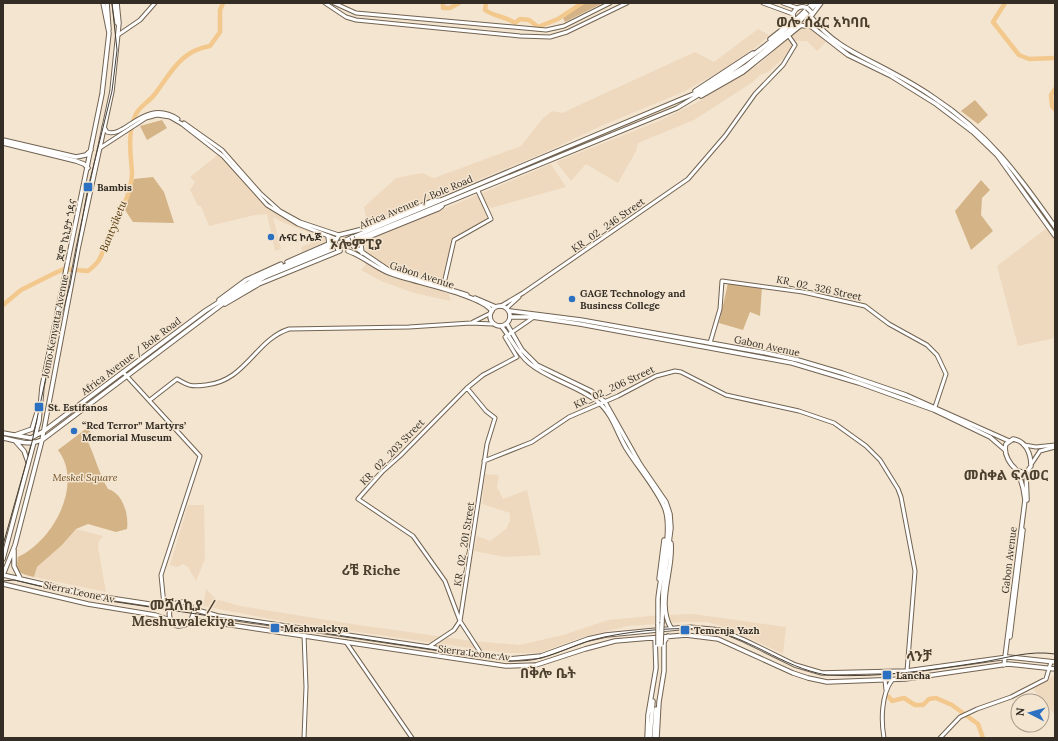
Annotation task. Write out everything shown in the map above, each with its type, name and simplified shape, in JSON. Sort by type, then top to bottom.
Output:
[{"type":"main road","name":"ጆሞ ኬኒያታ ጎዳና","points":[[3,559],[39,421],[42,387],[92,150],[102,94],[109,33],[103,3]]},
{"type":"main road","points":[[107,3],[109,33]]},
{"type":"main road","name":"Jomo Kenyatta Avenue","points":[[15,545],[44,431],[78,249],[112,91],[117,33],[114,3]]},
{"type":"main road","points":[[117,3],[119,19],[117,33]]},
{"type":"main road","points":[[806,8],[808,3]]},
{"type":"main road","name":"Africa Avenue / Bole Road","points":[[33,444],[42,440],[126,377],[208,315],[219,304],[248,282],[278,268],[444,202],[703,90],[743,64],[789,26],[813,3]]},
{"type":"main road","name":"Africa Avenue / Bole Road","points":[[444,202],[478,191],[655,118],[696,98],[733,75],[761,54],[797,24],[817,3]]},
{"type":"main road","points":[[809,26],[821,3]]},
{"type":"main road","points":[[806,8],[797,8],[793,14],[794,21],[799,26],[809,26],[848,55],[891,76],[933,102],[973,132],[997,155],[1055,236]]},
{"type":"main road","points":[[806,8],[836,42],[848,51],[891,72],[932,96],[978,131],[1012,167],[1055,227]]},
{"type":"main road","name":"Africa Avenue / Bole Road","points":[[691,94],[746,58],[794,21]]},
{"type":"main road","name":"Africa Avenue / Bole Road","points":[[696,98],[707,94],[743,72],[799,26]]},
{"type":"main road","points":[[3,140],[44,152]]},
{"type":"main road","points":[[3,144],[76,159],[88,168]]},
{"type":"main road","points":[[76,159],[86,155],[92,150]]},
{"type":"main road","points":[[432,200],[444,202],[438,210],[354,244],[348,251],[340,251],[270,278],[226,304],[219,304],[221,297],[258,273],[336,241],[339,235],[348,234],[371,227],[432,200]]},
{"type":"main road","points":[[348,234],[352,237],[354,244]]},
{"type":"main road","points":[[328,236],[329,244]]},
{"type":"main road","points":[[362,253],[362,245],[367,239]]},
{"type":"main road","points":[[336,241],[340,251]]},
{"type":"main road","name":"Gabon Avenue","points":[[354,244],[362,253],[390,271],[407,278]]},
{"type":"main road","name":"Gabon Avenue","points":[[348,251],[379,269],[443,288],[496,307]]},
{"type":"main road","name":"Gabon Avenue","points":[[443,288],[478,302],[489,308],[491,312]]},
{"type":"main road","name":"Africa Avenue / Bole Road","points":[[35,436],[44,431],[205,311],[219,304]]},
{"type":"main road","points":[[502,327],[507,324],[511,317],[510,311],[501,306],[496,307],[491,312],[492,324],[502,327],[511,335],[522,350],[537,365],[591,391],[605,402],[640,464],[666,502],[670,514],[670,539],[660,623]]},
{"type":"main road","points":[[205,311],[208,315]]},
{"type":"main road","name":"Gabon Avenue","points":[[510,311],[581,320],[710,343],[792,363],[888,392],[949,416],[990,437],[1005,450]]},
{"type":"main road","name":"Gabon Avenue","points":[[511,317],[534,317],[784,356],[842,373],[935,407],[1009,441]]},
{"type":"main road","points":[[507,324],[518,352],[535,368],[584,392],[600,404],[608,414],[626,448],[662,503],[666,515],[666,535],[658,599],[661,671],[655,738]]},
{"type":"main road","points":[[14,436],[32,429],[40,401]]},
{"type":"main road","points":[[84,401],[87,406]]},
{"type":"main road","points":[[3,433],[27,438],[35,436]]},
{"type":"main road","points":[[3,438],[33,444]]},
{"type":"main road","points":[[1016,440],[1024,445],[1029,452],[1032,463],[1030,469],[1026,473],[1018,471],[1009,462],[1005,450],[1006,444],[1009,441],[1016,440]]},
{"type":"main road","points":[[16,441],[24,451],[28,465]]},
{"type":"main road","name":"Gabon Avenue","points":[[1006,657],[1024,500],[1023,488],[1018,471]]},
{"type":"main road","name":"Gabon Avenue","points":[[1006,657],[1014,618],[1027,492],[1026,473]]},
{"type":"main road","points":[[652,630],[656,626],[657,594],[663,545],[666,535]]},
{"type":"main road","points":[[670,539],[672,549],[666,618],[671,628]]},
{"type":"main road","points":[[15,545],[14,566],[21,579]]},
{"type":"main road","points":[[15,545],[3,575],[90,595],[156,605],[185,602],[193,608],[194,616],[190,623],[186,626],[177,626],[170,620],[169,611],[174,604]]},
{"type":"main road","name":"Sierra Leone Av","points":[[3,584],[75,601],[155,615],[170,620]]},
{"type":"main road","points":[[3,587],[9,585]]},
{"type":"main road","name":"Sierra Leone Av","points":[[193,608],[218,616],[430,646],[509,659],[534,657],[598,637],[671,628],[699,627],[720,630],[802,668],[822,673],[843,674],[907,671],[1006,657],[1054,662]]},
{"type":"main road","name":"Sierra Leone Av","points":[[190,623],[198,621],[218,623],[304,635],[471,662],[515,666],[545,663],[604,643],[668,636],[698,636],[718,639],[808,678],[827,682],[892,680],[1006,664],[1055,669]]},
{"type":"main road","points":[[655,738],[664,672],[664,642],[668,636]]},
{"type":"main road","points":[[649,738],[648,715],[656,668],[655,638]]},
{"type":"main road","points":[[649,738],[660,645]]},
{"type":"main road","points":[[1006,657],[1006,664]]},
{"type":"main road","points":[[988,660],[989,667]]},
{"type":"street","points":[[117,33],[140,20],[155,3]]},
{"type":"street","points":[[325,3],[346,17],[356,20],[520,36],[550,36],[567,32],[627,3]]},
{"type":"street","points":[[334,3],[356,13],[546,30],[564,26],[610,3]]},
{"type":"street","points":[[763,3],[793,14]]},
{"type":"street","points":[[783,3],[797,8]]},
{"type":"street","name":"KR_02_246 Street","points":[[501,306],[523,293],[678,187],[699,168],[755,94],[783,65],[795,45],[788,35]]},
{"type":"street","points":[[100,148],[145,115],[156,113],[175,117],[222,150],[260,193],[280,211],[300,222],[323,231],[339,235]]},
{"type":"street","points":[[104,127],[107,132],[111,134],[124,129]]},
{"type":"street","points":[[443,288],[454,240],[489,222],[491,219],[478,191]]},
{"type":"street","points":[[323,231],[336,241]]},
{"type":"street","name":"KR_02_326 Street","points":[[710,343],[720,309],[722,281],[803,292],[865,306],[889,324],[927,345],[937,355],[946,374],[935,407]]},
{"type":"street","name":"KR_02_246 Street","points":[[507,308],[523,293]]},
{"type":"street","points":[[471,323],[491,312]]},
{"type":"street","points":[[511,335],[534,317]]},
{"type":"street","points":[[150,400],[177,379],[189,386],[214,384],[229,378],[239,371],[271,338],[289,329],[410,327],[471,323],[492,324]]},
{"type":"street","name":"KR_02_203 Street","points":[[482,655],[460,621],[445,581],[413,536],[358,499],[382,472],[400,456],[467,388],[483,375],[517,357],[505,337],[511,335]]},
{"type":"street","name":"KR_02_206 Street","points":[[484,461],[525,446],[569,417],[605,402],[656,376],[675,371],[681,372],[726,395],[799,410],[828,420],[866,446],[882,464],[898,489],[914,560],[915,575],[907,671]]},
{"type":"street","points":[[123,372],[200,456],[161,575],[164,605]]},
{"type":"street","name":"KR_02_201 Street","points":[[460,621],[484,461],[495,418],[486,411],[467,388]]},
{"type":"street","points":[[1024,445],[1036,447],[1055,446]]},
{"type":"street","points":[[1032,463],[1040,451],[1055,446]]},
{"type":"street","points":[[430,646],[454,630],[460,621]]},
{"type":"street","points":[[304,635],[306,687],[304,738]]},
{"type":"street","points":[[346,642],[412,738]]},
{"type":"street","points":[[940,738],[960,717],[1001,701],[1046,679],[1054,662]]},
{"type":"street","points":[[884,738],[882,726],[886,694],[885,680]]},
{"type":"street","points":[[886,694],[892,680]]},
{"type":"shaded area","points":[[810,27],[826,42],[817,51],[807,41],[795,41],[788,54],[768,72],[760,75],[753,82],[694,120],[638,143],[636,151],[618,183],[586,164],[571,181],[556,162],[659,121],[696,103],[758,65],[798,29]]},
{"type":"shaded area","points":[[758,29],[769,35],[760,44],[726,68],[683,92],[601,126],[546,152],[415,206],[367,223],[364,207],[396,178],[422,173],[434,178],[521,146],[543,118],[552,111],[562,113],[695,52],[714,62]]},
{"type":"shaded area","points":[[219,154],[234,169],[265,206],[281,217],[325,236],[325,242],[302,252],[301,247],[318,240],[318,236],[273,217],[281,249],[275,251],[267,214],[255,215],[209,226],[201,206],[198,206],[190,190],[195,182],[190,177]]},
{"type":"shaded area","points":[[551,164],[566,187],[491,208],[489,206],[487,214],[489,217],[486,221],[453,237],[442,283],[385,266],[365,251],[367,241]]},
{"type":"shaded area","points":[[1047,228],[1055,240],[1055,338],[1018,346],[997,266]]},
{"type":"shaded area","points":[[367,263],[390,277],[448,292],[451,301],[414,293],[381,281],[361,270]]},
{"type":"shaded area","points":[[485,474],[499,475],[497,487],[503,499],[527,490],[541,555],[505,557],[474,551],[477,536],[490,541],[506,529],[510,521],[510,513],[482,504]]},
{"type":"shaded area","points":[[188,505],[204,505],[205,559],[196,581],[188,567],[183,564],[177,567],[170,565]]},
{"type":"shaded area","points":[[76,529],[103,536],[99,541],[98,547],[106,592],[34,577],[37,567],[62,545]]},
{"type":"shaded area","points":[[206,589],[216,599],[240,606],[472,641],[519,645],[563,635],[608,620],[660,615],[694,614],[786,627],[783,654],[730,629],[708,622],[628,626],[583,637],[539,653],[505,653],[281,621],[203,606]]},
{"type":"shaded area","points":[[1055,675],[1055,715],[1050,709],[1050,693],[1036,693],[1033,689]]},
{"type":"green space","points":[[584,3],[603,3],[565,22],[563,18]]},
{"type":"green space","points":[[975,100],[988,115],[978,124],[961,111]]},
{"type":"green space","points":[[162,120],[167,128],[147,140],[140,126]]},
{"type":"green space","points":[[153,177],[164,192],[174,223],[133,222],[125,210],[134,179]]},
{"type":"green space","points":[[981,180],[990,190],[982,198],[981,215],[993,231],[971,250],[955,211]]},
{"type":"green space","points":[[728,283],[762,287],[760,316],[750,312],[743,330],[719,323]]},
{"type":"green space","name":"Meskel Square","points":[[87,428],[92,434],[87,440],[105,483],[108,489],[118,495],[124,505],[127,517],[127,529],[116,532],[88,524],[76,529],[62,545],[37,567],[34,577],[19,572],[17,566],[18,557],[31,549],[43,538],[53,525],[61,510],[66,495],[68,479],[65,464],[58,450]]},
{"type":"waterway","name":"Bantyiketu","points":[[3,305],[21,290],[55,273],[64,269],[88,271],[98,262],[106,241],[123,208],[129,190],[132,173],[130,137],[135,116],[155,94],[177,64],[191,53],[210,46],[220,32],[220,10],[223,3]]},
{"type":"waterway","name":"Bantyiketu","points":[[443,3],[443,8],[450,8],[459,3]]},
{"type":"waterway","name":"Bantyiketu","points":[[486,3],[485,10],[492,14],[515,23],[520,19],[529,20],[538,27],[558,19],[582,3]]},
{"type":"waterway","points":[[1005,3],[993,22],[1019,55],[1029,59],[1055,58]]},
{"type":"waterway","points":[[1055,89],[1051,95],[1052,106],[1055,110]]},
{"type":"waterway","points":[[889,697],[892,701],[904,698],[915,705],[923,705],[929,699],[936,698],[952,705],[978,724],[983,738]]},
{"type":"tram line","points":[[3,545],[32,442],[51,354],[70,285],[88,188],[112,91],[117,50],[112,3]]},
{"type":"tram line","points":[[3,581],[14,580],[90,598],[510,661],[536,659],[604,637],[660,629],[700,629],[717,632],[749,643],[795,665],[827,675],[847,676],[905,673],[983,662],[1019,655],[1037,653],[1055,654]]},
{"type":"place","name":"Bambis","points":[[88,187]]},
{"type":"place","name":"ሉናር ኮሌጅ","points":[[271,237]]},
{"type":"place","name":"GAGE Technology and Business College","points":[[572,299]]},
{"type":"place","name":"St. Estifanos","points":[[39,407]]},
{"type":"place","name":"“Red Terror” Martyrs’ Memorial Museum","points":[[74,431]]},
{"type":"place","name":"Meshwalekya","points":[[275,628]]},
{"type":"place","name":"Temenja Yazh","points":[[685,630]]},
{"type":"place","name":"Lancha","points":[[887,675]]},
{"type":"district","name":"ወሎ ሰፈር አካባቢ","points":[[823,22]]},
{"type":"district","name":"ኦሎምፒያ","points":[[356,244]]},
{"type":"district","name":"መስቀል ፍላወር","points":[[1006,475]]},
{"type":"district","name":"ሪቼ Riche","points":[[371,570]]},
{"type":"district","name":"መሿለኪያ / Meshuwalekiya","points":[[183,614]]},
{"type":"district","name":"ላንቻ","points":[[919,656]]},
{"type":"district","name":"በቅሎ ቤት","points":[[548,673]]}]
